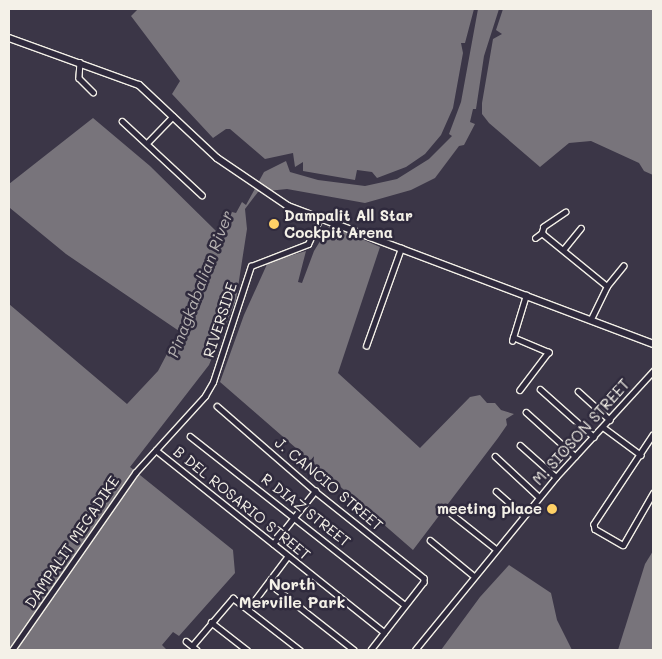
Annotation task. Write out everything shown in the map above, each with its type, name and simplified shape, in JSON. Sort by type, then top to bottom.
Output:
[{"type":"main road","points":[[9,38],[80,62],[139,85],[217,158],[273,197],[320,218],[653,344]]},
{"type":"street","points":[[80,62],[79,78],[93,92]]},
{"type":"street","points":[[147,143],[173,116]]},
{"type":"street","points":[[122,121],[202,195]]},
{"type":"street","points":[[535,238],[542,233],[544,227],[566,212]]},
{"type":"street","name":"RIVERSIDE","points":[[156,450],[197,406],[213,382],[251,266],[308,244],[320,218]]},
{"type":"street","points":[[563,250],[581,228]]},
{"type":"street","points":[[542,233],[607,286]]},
{"type":"street","points":[[366,346],[401,248]]},
{"type":"street","points":[[591,319],[607,286],[623,266]]},
{"type":"street","points":[[520,390],[549,352],[513,339],[526,295]]},
{"type":"street","name":"M. SIOSON STREET","points":[[415,650],[556,477],[604,427],[653,371]]},
{"type":"street","points":[[540,389],[594,437]]},
{"type":"street","points":[[578,391],[610,420]]},
{"type":"street","name":"J. CANCIO STREET","points":[[217,406],[315,491],[425,580],[405,605]]},
{"type":"street","points":[[526,412],[575,456]]},
{"type":"street","points":[[604,427],[640,455]]},
{"type":"street","points":[[653,435],[594,527],[623,545],[653,493]]},
{"type":"street","name":"R DIAZ STREET","points":[[190,436],[405,605]]},
{"type":"street","points":[[520,445],[556,477]]},
{"type":"street","name":"B DEL ROSARIO STREET","points":[[156,450],[384,632]]},
{"type":"street","name":"DAMPALIT MEGADIKE","points":[[12,650],[93,538],[121,492],[156,450]]},
{"type":"street","points":[[495,456],[539,497]]},
{"type":"street","points":[[274,544],[315,491]]},
{"type":"street","points":[[496,491],[524,515]]},
{"type":"street","points":[[448,511],[496,550]]},
{"type":"street","points":[[430,540],[474,576]]},
{"type":"street","points":[[248,609],[288,556]]},
{"type":"street","points":[[269,583],[354,650]]},
{"type":"street","points":[[192,646],[231,598],[300,650]]},
{"type":"street","points":[[371,650],[405,605]]},
{"type":"street","points":[[211,622],[247,650]]},
{"type":"street","points":[[186,641],[197,650]]},
{"type":"water","points":[[138,9],[474,9],[465,43],[461,43],[463,53],[453,108],[441,135],[425,154],[406,167],[377,178],[372,172],[357,170],[355,180],[303,171],[303,162],[295,167],[293,153],[265,159],[230,129],[226,129],[213,138],[172,94],[180,81],[131,16]]},
{"type":"water","name":"Pinagkabalian River","points":[[478,9],[499,9],[484,56],[476,109],[473,109],[470,122],[475,124],[464,145],[459,146],[435,178],[411,190],[365,203],[287,189],[258,192],[245,209],[247,229],[236,300],[209,365],[130,467],[233,550],[235,573],[179,636],[173,632],[162,645],[167,650],[9,650],[9,304],[127,404],[158,371],[179,331],[66,254],[10,208],[9,184],[93,118],[150,166],[217,232],[222,232],[232,212],[236,213],[242,202],[246,205],[264,172],[286,161],[290,172],[318,180],[365,186],[397,179],[429,159],[452,136],[449,134],[461,102]]},
{"type":"water","points":[[503,9],[653,9],[653,175],[644,171],[639,163],[591,141],[569,143],[540,167],[489,123],[482,114],[482,103],[493,39],[502,34],[496,30]]},
{"type":"water","points":[[330,225],[380,247],[338,373],[420,448],[470,397],[480,395],[487,403],[495,403],[501,410],[514,414],[506,419],[507,425],[498,438],[413,550],[220,382],[244,315],[268,262],[306,251],[298,282],[302,283],[314,251]]},
{"type":"water","points":[[653,551],[653,650],[618,650],[645,564]]},
{"type":"water","points":[[509,565],[551,593],[557,620],[572,650],[441,650],[480,597]]},
{"type":"place","name":"Dampalit All Star Cockpit Arena","points":[[274,224]]},
{"type":"place","name":"meeting place","points":[[552,509]]},
{"type":"district","name":"North Merville Park","points":[[292,593]]}]
